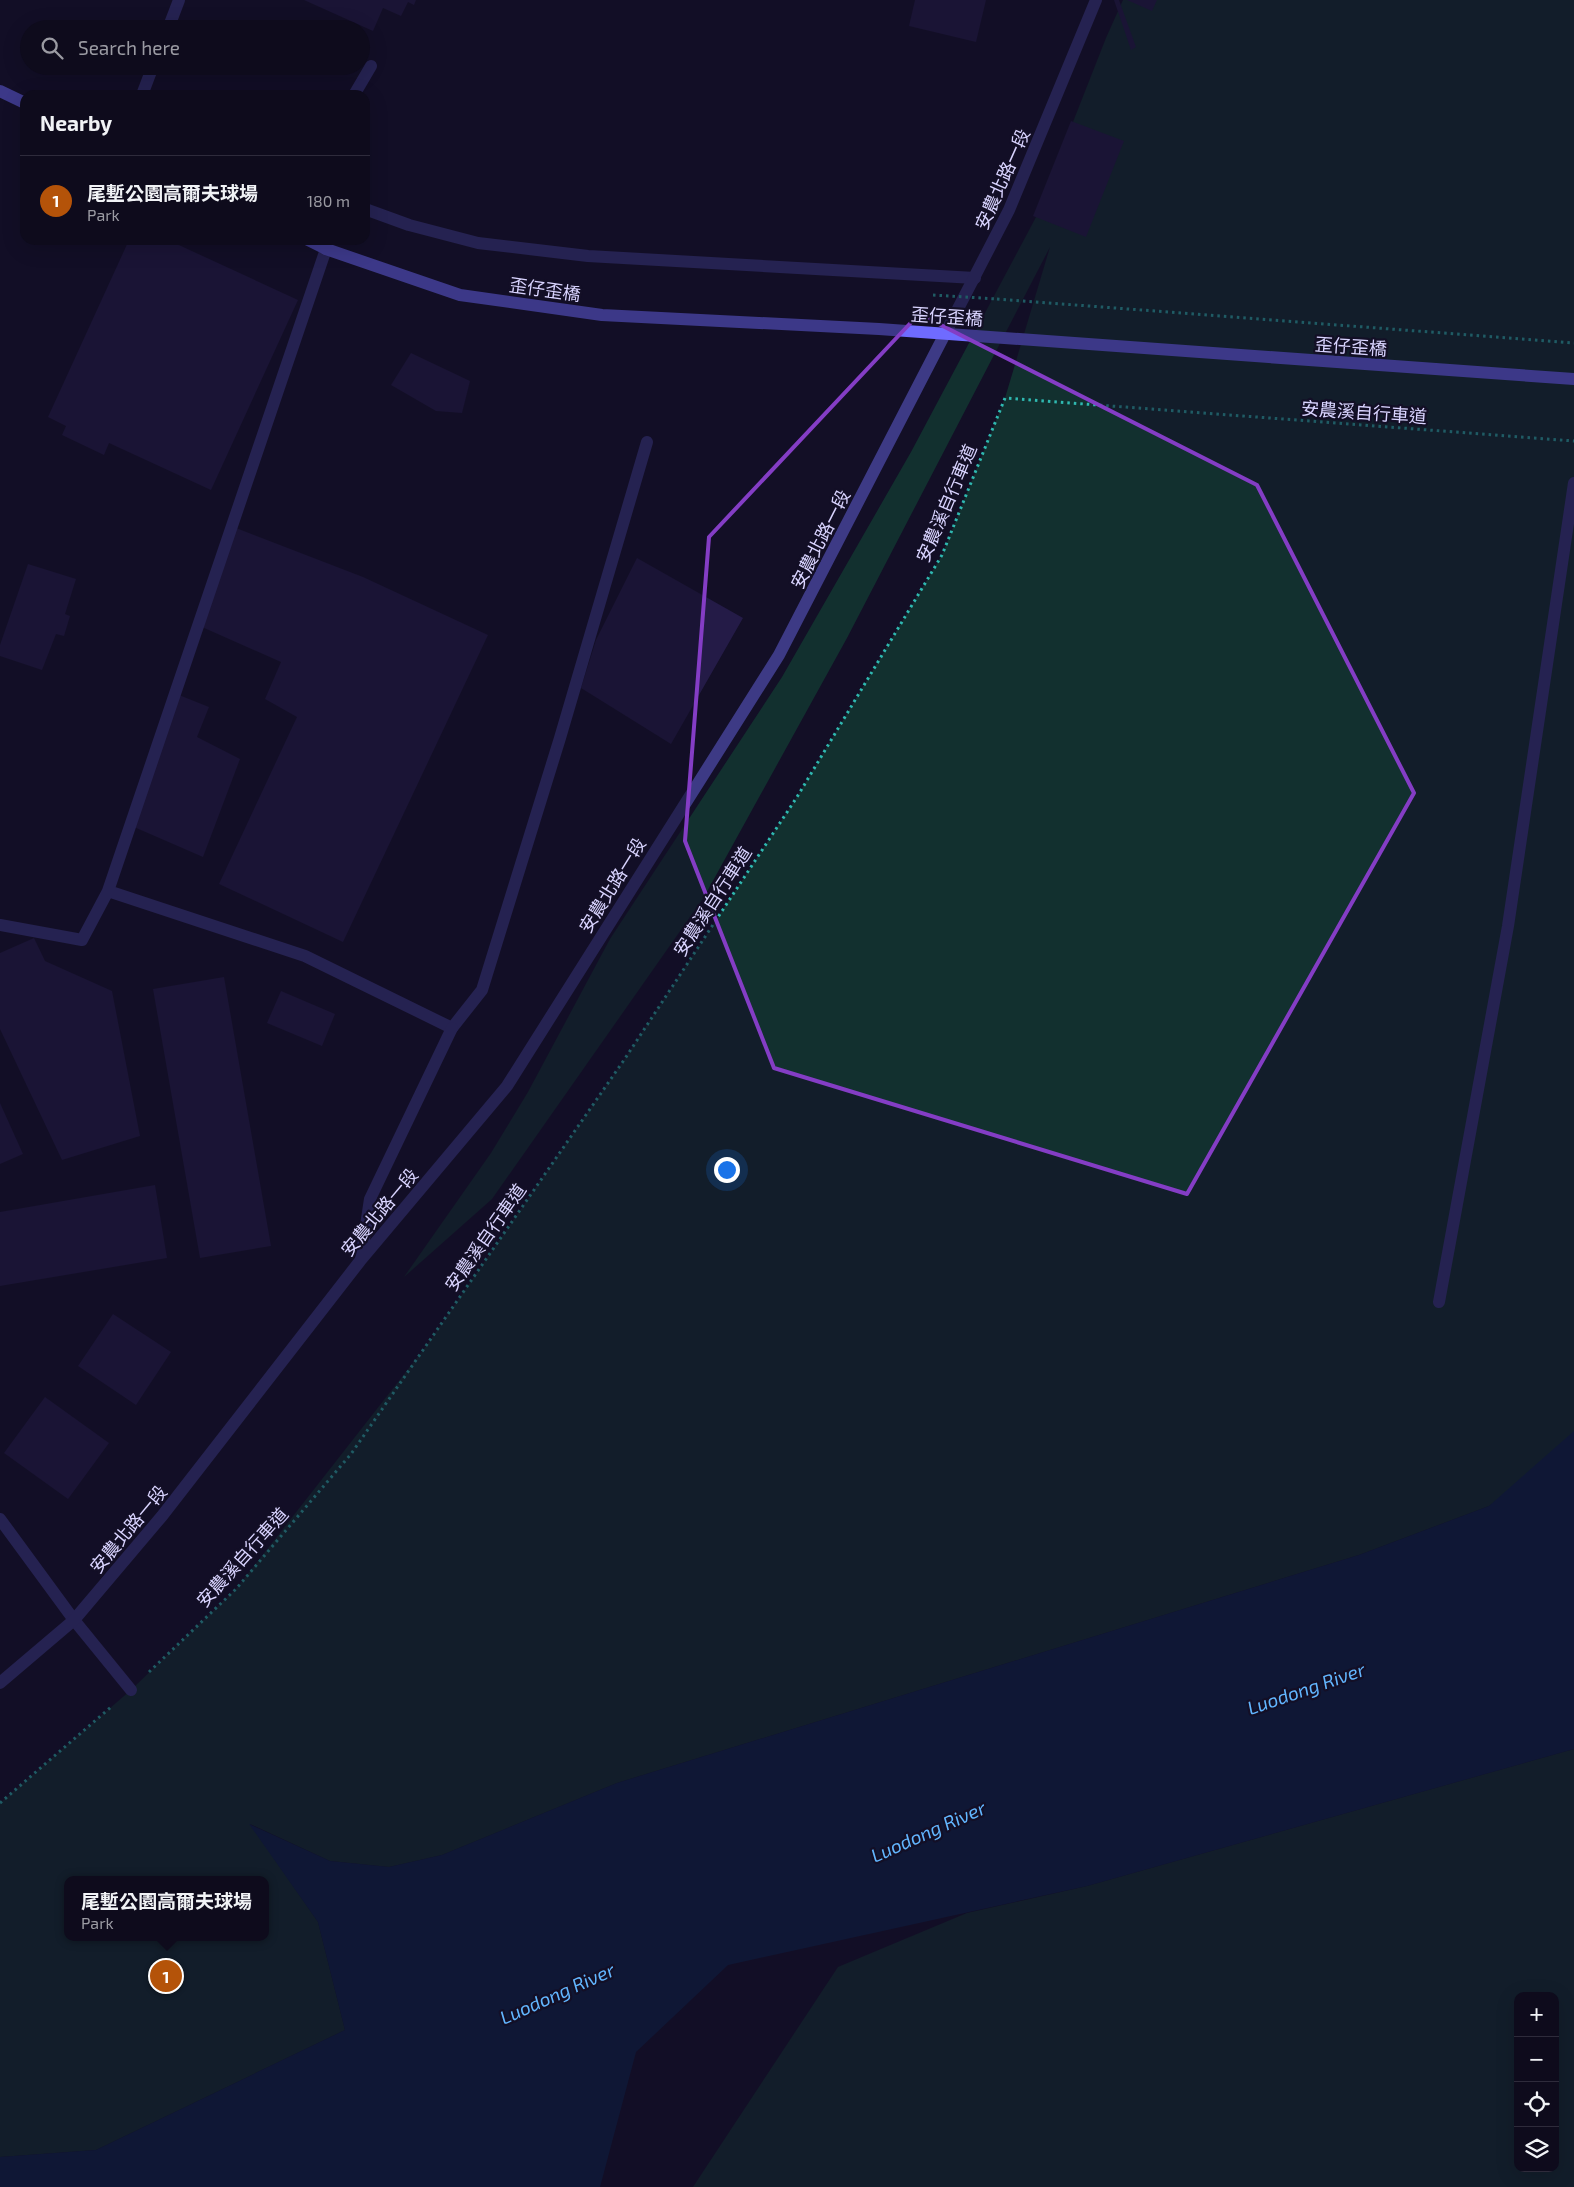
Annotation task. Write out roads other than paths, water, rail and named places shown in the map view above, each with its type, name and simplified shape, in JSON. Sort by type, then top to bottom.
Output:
[{"type":"main road","points":[[0,91],[20,101]]},
{"type":"main road","name":"歪仔歪橋","points":[[318,245],[460,295],[602,315],[880,329],[1574,379]]},
{"type":"street","points":[[171,20],[179,0]]},
{"type":"street","name":"安農北路一段","points":[[0,1683],[74,1620],[168,1509],[360,1261],[507,1086],[779,655],[1010,210],[1096,0]]},
{"type":"street","points":[[144,90],[150,75]]},
{"type":"street","points":[[357,90],[366,75]]},
{"type":"street","points":[[370,211],[409,225],[487,244],[588,256],[975,278]]},
{"type":"street","points":[[0,925],[82,940],[108,891],[326,249]]},
{"type":"street","points":[[360,1261],[370,1199],[452,1028],[482,990],[560,738],[646,442]]},
{"type":"street","points":[[1439,1302],[1508,926],[1574,483]]},
{"type":"street","points":[[108,891],[304,956],[452,1028]]},
{"type":"street","points":[[0,1519],[74,1620],[131,1690]]},
{"type":"water","name":"Luodong River","points":[[1574,1431],[1574,1749],[1087,1886],[728,1965],[636,2052],[600,2187],[0,2187],[0,2157],[96,2150],[345,2030],[318,1922],[249,1824],[330,1861],[389,1867],[442,1855],[617,1783],[1359,1555],[1489,1506]]},
{"type":"place","name":"尾塹公園高爾夫球場","points":[[166,1976]]}]
